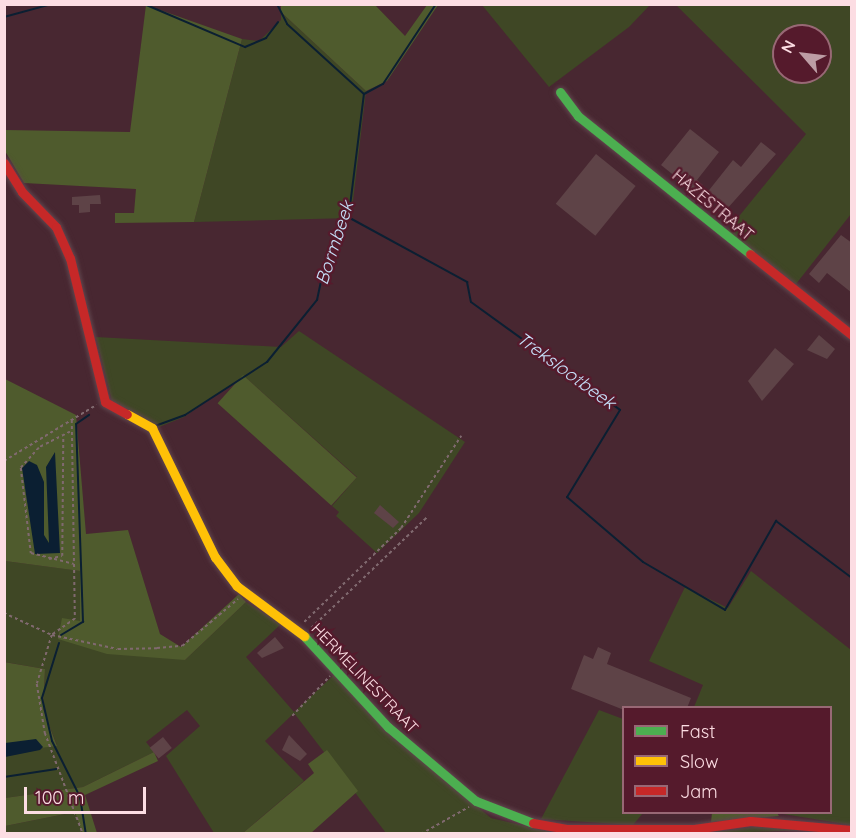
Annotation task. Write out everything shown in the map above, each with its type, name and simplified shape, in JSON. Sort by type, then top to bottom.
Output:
[{"type":"street","name":"HAZESTRAAT","points":[[560,92],[578,116],[852,335]]},
{"type":"street","points":[[4,163],[22,192],[56,227],[70,258],[104,400]]},
{"type":"street","name":"HERMELINESTRAAT","points":[[104,400],[152,428],[215,557],[246,592],[298,629],[388,727],[476,801],[520,820],[566,829],[694,829],[750,821],[852,830]]},
{"type":"path","points":[[4,461],[104,400]]},
{"type":"path","points":[[72,420],[75,619],[52,635],[37,699],[83,834]]},
{"type":"path","points":[[72,431],[39,448],[21,468],[31,553],[48,560],[75,564]]},
{"type":"path","points":[[48,560],[62,556],[63,436]]},
{"type":"path","points":[[298,629],[401,528],[461,436]]},
{"type":"path","points":[[4,455],[9,458]]},
{"type":"path","points":[[306,637],[315,622],[428,516]]},
{"type":"path","points":[[4,613],[52,635],[118,649],[182,646],[246,592]]},
{"type":"path","points":[[292,716],[337,669]]},
{"type":"path","points":[[421,834],[476,801]]},
{"type":"green space","points":[[146,5],[242,39],[194,222],[115,223],[115,213],[134,213],[136,189],[24,183],[5,151],[5,130],[130,132]]},
{"type":"green space","points":[[281,5],[375,5],[405,36],[427,5],[438,5],[387,81],[366,91],[281,12]]},
{"type":"green space","points":[[482,5],[650,5],[629,27],[549,87]]},
{"type":"green space","points":[[676,5],[851,5],[851,214],[796,284],[727,231],[806,134]]},
{"type":"green space","points":[[281,12],[366,91],[351,218],[194,222],[242,39],[259,41],[281,20]]},
{"type":"green space","points":[[299,331],[465,442],[419,513],[377,553],[336,516],[339,512],[332,506],[357,477],[244,376],[184,417],[159,427],[112,401],[96,337],[281,347]]},
{"type":"green space","points":[[243,375],[357,477],[331,506],[218,403]]},
{"type":"green space","points":[[5,379],[76,415],[86,534],[128,530],[160,634],[181,647],[239,594],[246,602],[185,660],[107,654],[58,639],[62,618],[80,621],[80,571],[5,561]]},
{"type":"green space","points":[[5,561],[81,571],[80,621],[185,660],[246,602],[281,624],[246,657],[294,712],[335,674],[393,738],[491,818],[554,833],[386,833],[294,713],[265,741],[304,781],[243,833],[214,833],[166,756],[200,726],[187,710],[146,742],[154,752],[83,787],[5,798],[4,752],[57,745],[43,709],[45,669],[5,662]]},
{"type":"green space","points":[[751,571],[851,650],[851,825],[783,814],[832,814],[832,706],[694,706],[703,685],[649,661],[685,587],[728,608]]},
{"type":"green space","points":[[4,662],[45,669],[43,709],[57,746],[5,752]]},
{"type":"green space","points":[[599,710],[622,719],[622,814],[642,814],[633,825],[541,819]]},
{"type":"green space","points":[[327,750],[358,791],[311,833],[243,833],[314,773],[308,764]]},
{"type":"green space","points":[[154,752],[158,761],[85,795],[97,833],[82,833],[75,812],[5,826],[5,798],[83,787]]},
{"type":"green space","points":[[75,812],[82,833],[5,834],[5,826]]},
{"type":"green space","points":[[712,814],[778,814],[779,816],[711,822]]},
{"type":"green space","points":[[755,827],[808,830],[695,834],[715,832]]},
{"type":"water","points":[[55,452],[60,553],[35,554],[22,468],[29,461],[37,465],[44,482],[44,535],[49,543],[46,467]]},
{"type":"water","points":[[36,739],[43,747],[40,750],[5,757],[5,743]]},
{"type":"building","points":[[690,129],[719,152],[697,180],[703,185],[696,193],[661,165]]},
{"type":"building","points":[[761,142],[776,154],[726,210],[706,194],[733,160],[741,167]]},
{"type":"building","points":[[596,154],[636,186],[595,236],[556,204]]},
{"type":"building","points":[[100,195],[101,204],[90,204],[90,212],[79,213],[79,205],[72,205],[72,197]]},
{"type":"building","points":[[841,235],[852,243],[852,293],[827,273],[819,283],[809,274]]},
{"type":"building","points":[[819,335],[835,349],[827,359],[807,350]]},
{"type":"building","points":[[775,348],[794,364],[762,401],[748,381]]},
{"type":"building","points":[[380,505],[399,522],[393,528],[374,513]]},
{"type":"building","points":[[275,637],[284,648],[262,658],[257,653]]},
{"type":"building","points":[[598,647],[611,653],[607,664],[691,698],[688,706],[622,706],[622,709],[571,689],[584,655],[593,659]]},
{"type":"building","points":[[289,735],[307,754],[300,761],[282,750]]},
{"type":"building","points":[[163,737],[172,748],[159,759],[150,748]]},
{"type":"waterway","points":[[4,17],[52,4]]},
{"type":"waterway","points":[[144,4],[245,47],[266,38],[278,22]]},
{"type":"waterway","points":[[277,4],[287,24],[364,94]]},
{"type":"waterway","name":"Bormbeek","points":[[155,426],[185,415],[267,362],[317,300],[324,268],[349,214],[364,94],[383,84],[436,4]]},
{"type":"waterway","name":"Trekslootbeek","points":[[348,217],[467,282],[471,302],[620,410],[567,497],[643,562],[725,610],[776,521],[852,578]]},
{"type":"waterway","name":"Bormbeek","points":[[61,635],[83,622],[76,424],[89,415]]},
{"type":"waterway","name":"Bormbeek","points":[[59,643],[42,698],[52,741],[80,797],[86,834]]},
{"type":"waterway","points":[[4,777],[56,769]]},
{"type":"traffic: fast","points":[[560,92],[578,116],[750,254]]},
{"type":"traffic: fast","points":[[304,636],[388,727],[476,801],[533,823]]},
{"type":"traffic: slow","points":[[127,414],[152,428],[215,557],[237,586],[304,636]]},
{"type":"traffic: jam","points":[[4,163],[22,192],[56,227],[70,258],[105,402],[127,414]]},
{"type":"traffic: jam","points":[[750,254],[852,335]]},
{"type":"traffic: jam","points":[[533,823],[566,829],[694,829],[750,821],[852,830]]}]
